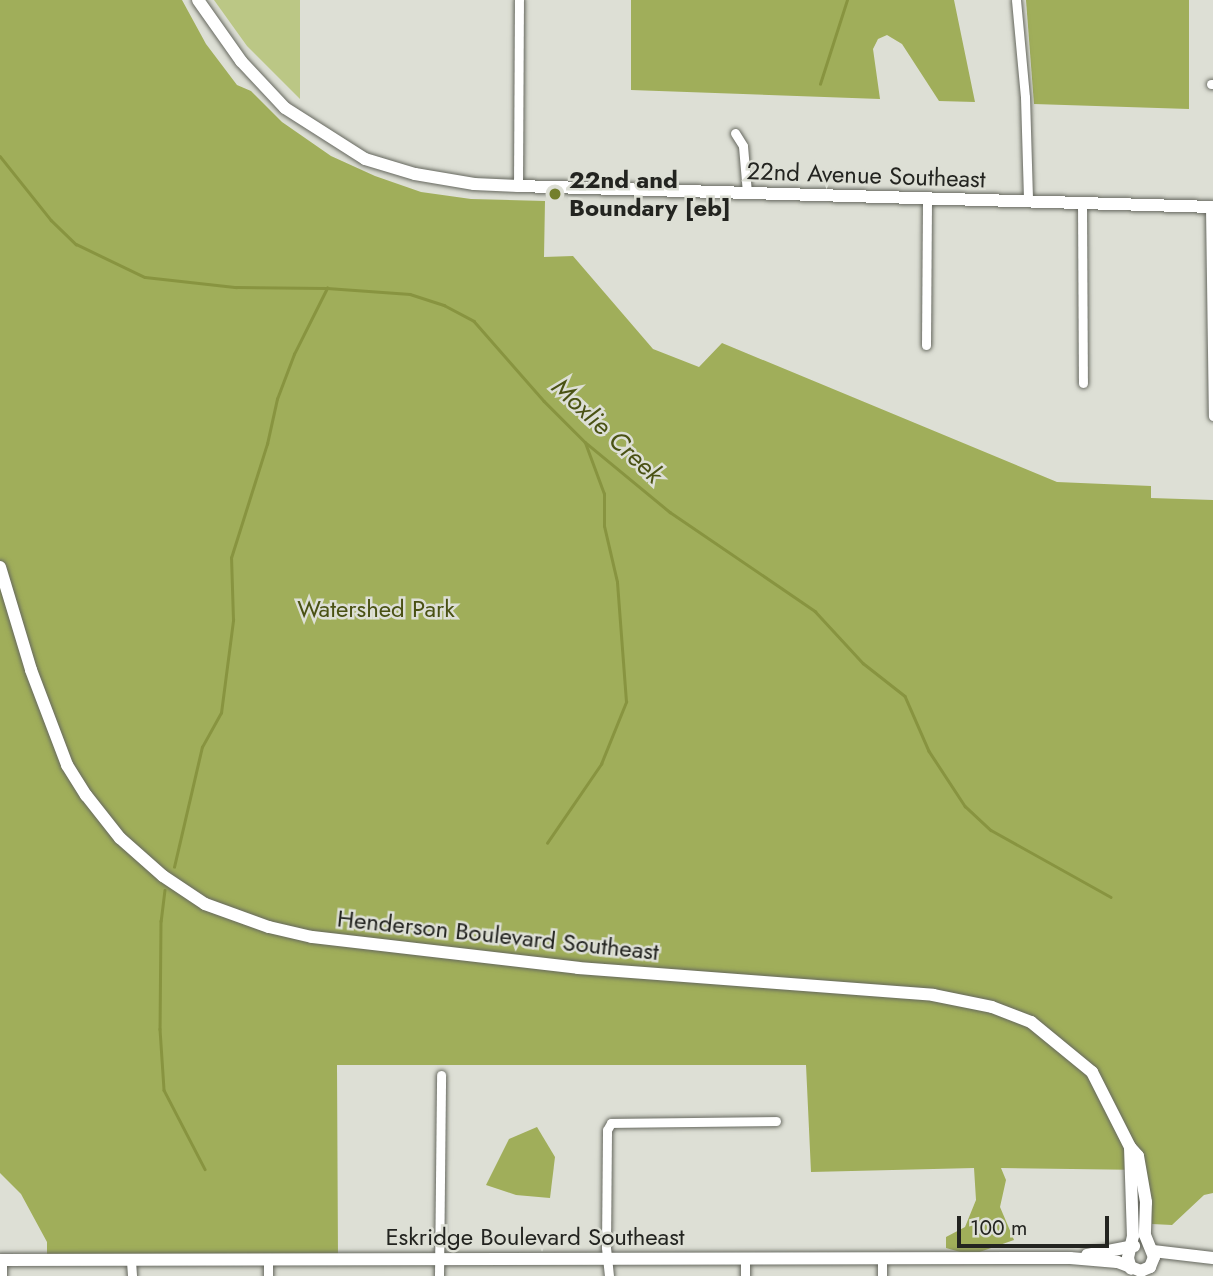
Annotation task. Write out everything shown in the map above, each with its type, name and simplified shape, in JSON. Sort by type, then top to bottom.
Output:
[{"type":"street","name":"22nd Avenue Southeast","points":[[198,0],[215,27],[261,85],[285,108],[365,159],[415,174],[474,184],[518,186],[1212,207]]},
{"type":"street","points":[[518,186],[519,0]]},
{"type":"street","points":[[1016,0],[1025,97],[1028,201]]},
{"type":"street","points":[[735,133],[743,146],[747,193]]},
{"type":"street","points":[[926,345],[927,198]]},
{"type":"street","points":[[1082,203],[1083,383]]},
{"type":"street","points":[[1212,207],[1213,416]]},
{"type":"street","name":"Henderson Boulevard Southeast","points":[[0,568],[48,720],[80,785],[120,838],[163,876],[205,904],[269,928],[312,937],[578,968],[933,995],[992,1007],[1031,1022],[1093,1072],[1130,1147],[1138,1156],[1146,1202],[1145,1235],[1152,1250]]},
{"type":"street","points":[[439,1276],[441,1075]]},
{"type":"street","points":[[610,1276],[607,1130],[611,1123],[776,1121]]},
{"type":"street","name":"Henderson Boulevard Southeast","points":[[1130,1147],[1128,1157],[1133,1181],[1130,1250]]},
{"type":"street","points":[[1140,1244],[1152,1250],[1210,1258],[1131,1271],[1128,1258],[1130,1250],[1140,1244]]},
{"type":"street","name":"Eskridge Boulevard Southeast","points":[[1,1260],[1070,1258],[1130,1250]]},
{"type":"street","points":[[1149,1270],[1154,1261],[1152,1250]]},
{"type":"street","points":[[745,1258],[745,1276]]},
{"type":"street","points":[[882,1258],[882,1276]]},
{"type":"street","name":"Eskridge Boulevard Southeast","points":[[1070,1258],[1131,1271]]},
{"type":"street","points":[[1,1260],[2,1276]]},
{"type":"street","points":[[268,1260],[268,1276]]},
{"type":"street","points":[[131,1261],[132,1276]]},
{"type":"green space","name":"Watershed Park","points":[[0,0],[182,0],[206,44],[237,85],[251,91],[282,122],[331,156],[375,176],[421,192],[471,199],[545,201],[544,257],[573,256],[653,349],[699,367],[722,343],[1057,482],[1151,486],[1151,498],[1213,500],[1213,1193],[1204,1195],[1172,1225],[1152,1224],[1146,1170],[1001,1168],[1006,1180],[1000,1207],[1014,1240],[971,1255],[946,1248],[946,1237],[965,1227],[976,1200],[974,1168],[811,1172],[806,1065],[337,1065],[338,1259],[47,1260],[47,1242],[21,1194],[0,1173]]},
{"type":"green space","points":[[214,0],[300,0],[300,99],[247,46]]},
{"type":"green space","points":[[631,0],[954,0],[975,102],[939,101],[902,44],[887,35],[878,39],[873,49],[880,99],[631,90]]},
{"type":"green space","points":[[1026,0],[1189,0],[1189,109],[1034,104]]},
{"type":"green space","points":[[537,1127],[555,1157],[550,1198],[516,1195],[486,1185],[509,1139]]},
{"type":"waterway","points":[[820,84],[847,0]]},
{"type":"waterway","name":"Moxlie Creek","points":[[0,156],[51,220],[76,244],[145,277],[236,287],[327,288],[410,294],[444,305],[474,321],[544,401],[585,442],[670,512],[815,611],[863,663],[905,696],[929,751],[965,806],[991,830],[1111,897]]},
{"type":"waterway","points":[[174,867],[202,747],[221,713],[233,620],[231,558],[267,444],[277,399],[294,354],[327,288]]},
{"type":"waterway","points":[[547,843],[601,764],[626,702],[617,582],[604,526],[604,494],[585,443]]},
{"type":"waterway","points":[[165,890],[161,921],[160,1029],[164,1090],[205,1169]]},
{"type":"place","name":"22nd and Boundary [eb]","points":[[555,194]]}]
